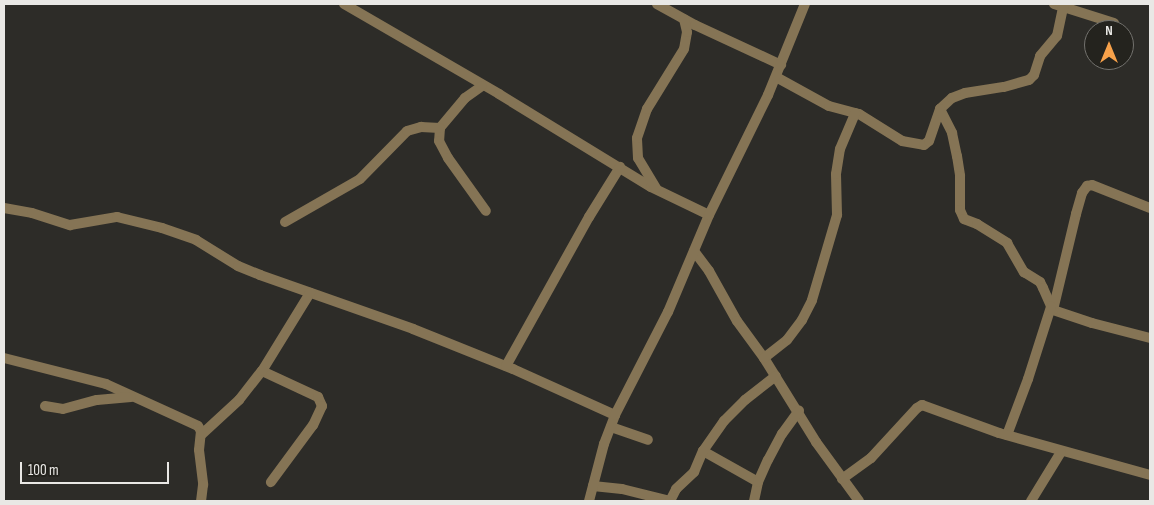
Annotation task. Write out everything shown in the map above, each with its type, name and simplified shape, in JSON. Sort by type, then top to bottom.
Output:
[{"type":"street","points":[[344,4],[482,86],[499,94],[657,190],[709,215]]},
{"type":"street","points":[[657,4],[684,19],[781,65]]},
{"type":"street","points":[[589,501],[615,415],[668,312],[709,215],[776,77],[805,4]]},
{"type":"street","points":[[776,77],[829,106],[856,113],[902,141],[924,145],[929,141],[940,109],[952,98],[965,93],[1004,87],[1029,80],[1034,75],[1040,56],[1057,36],[1059,5],[1105,20]]},
{"type":"street","points":[[657,190],[638,158],[636,138],[648,109],[684,49],[687,32],[684,19]]},
{"type":"street","points":[[482,86],[465,98],[440,128],[440,141],[445,153],[486,211]]},
{"type":"street","points":[[940,109],[952,133],[957,156],[960,210],[964,218],[1006,243],[1024,272],[1040,282],[1052,308],[1092,323],[1150,338]]},
{"type":"street","points":[[764,358],[787,340],[802,320],[812,300],[837,215],[836,174],[840,149],[856,113]]},
{"type":"street","points":[[285,222],[360,179],[407,131],[421,127],[440,128]]},
{"type":"street","points":[[506,366],[589,217],[620,167]]},
{"type":"street","points":[[1007,436],[1052,308],[1082,193],[1087,186],[1092,185],[1150,208]]},
{"type":"street","points":[[4,208],[32,213],[70,226],[117,217],[138,220],[196,240],[238,266],[404,326],[506,366],[615,415]]},
{"type":"street","points":[[694,251],[709,271],[737,321],[799,411],[816,442],[859,501]]},
{"type":"street","points":[[201,435],[239,400],[262,371],[310,293]]},
{"type":"street","points":[[4,358],[95,380],[198,426],[201,435],[199,450],[203,485],[201,501]]},
{"type":"street","points":[[262,371],[318,397],[322,406],[313,425],[271,482]]},
{"type":"street","points":[[593,486],[630,490],[670,501],[676,490],[694,472],[703,451],[724,421],[744,400],[776,376]]},
{"type":"street","points":[[45,406],[63,409],[97,400],[131,397]]},
{"type":"street","points":[[842,479],[871,458],[920,406],[930,407],[1007,436],[1150,475]]},
{"type":"street","points":[[754,501],[758,482],[782,434],[799,411]]},
{"type":"street","points":[[611,427],[648,440]]},
{"type":"street","points":[[703,451],[758,482]]},
{"type":"street","points":[[1031,501],[1061,452]]}]
